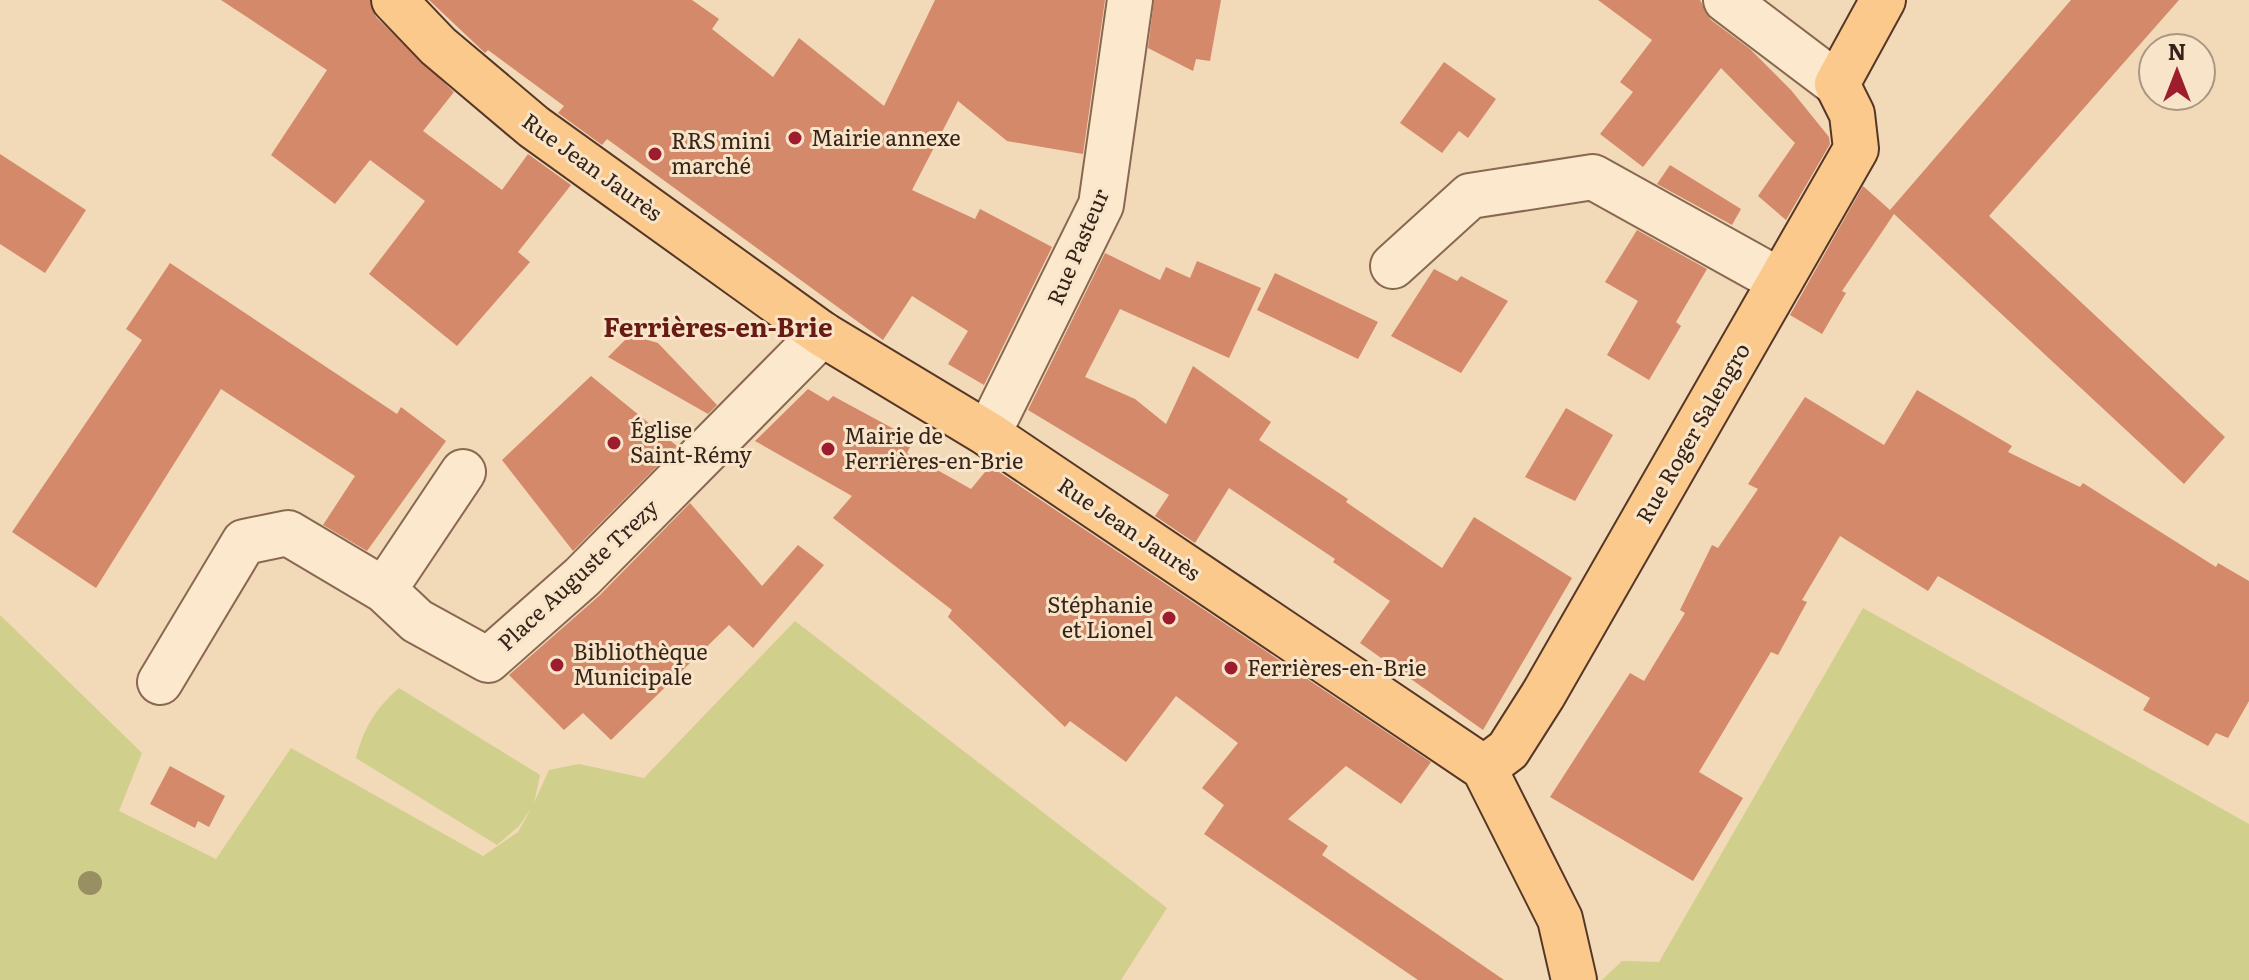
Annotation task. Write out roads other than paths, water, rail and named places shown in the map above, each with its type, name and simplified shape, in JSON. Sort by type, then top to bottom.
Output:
[{"type":"main road","name":"Rue Jean Jaurès","points":[[394,0],[438,46],[534,127],[822,334],[988,434],[1484,768]]},
{"type":"main road","points":[[1837,84],[1883,0]]},
{"type":"main road","name":"Rue Roger Salengro","points":[[1484,768],[1508,750],[1543,695],[1856,149],[1852,114],[1837,84]]},
{"type":"main road","points":[[1484,768],[1560,919],[1574,980]]},
{"type":"street","name":"Rue Pasteur","points":[[988,434],[1101,205],[1130,0]]},
{"type":"street","points":[[1726,0],[1837,84]]},
{"type":"street","points":[[1393,266],[1470,196],[1593,177],[1780,281]]},
{"type":"street","name":"Place Auguste Trezy","points":[[384,590],[417,621],[488,660],[582,577],[822,334]]},
{"type":"street","points":[[160,682],[244,542],[288,533],[384,590],[463,472]]},
{"type":"place","name":"Mairie annexe","points":[[795,138]]},
{"type":"place","name":"RRS mini marché","points":[[655,154]]},
{"type":"place","name":"Église Saint-Rémy","points":[[614,443]]},
{"type":"place","name":"Mairie de Ferrières-en-Brie","points":[[828,449]]},
{"type":"place","name":"Stéphanie et Lionel","points":[[1169,618]]},
{"type":"place","name":"Bibliothèque Municipale","points":[[557,665]]},
{"type":"place","name":"Ferrières-en-Brie","points":[[1231,668]]},
{"type":"district","name":"Ferrières-en-Brie","points":[[718,328]]}]
